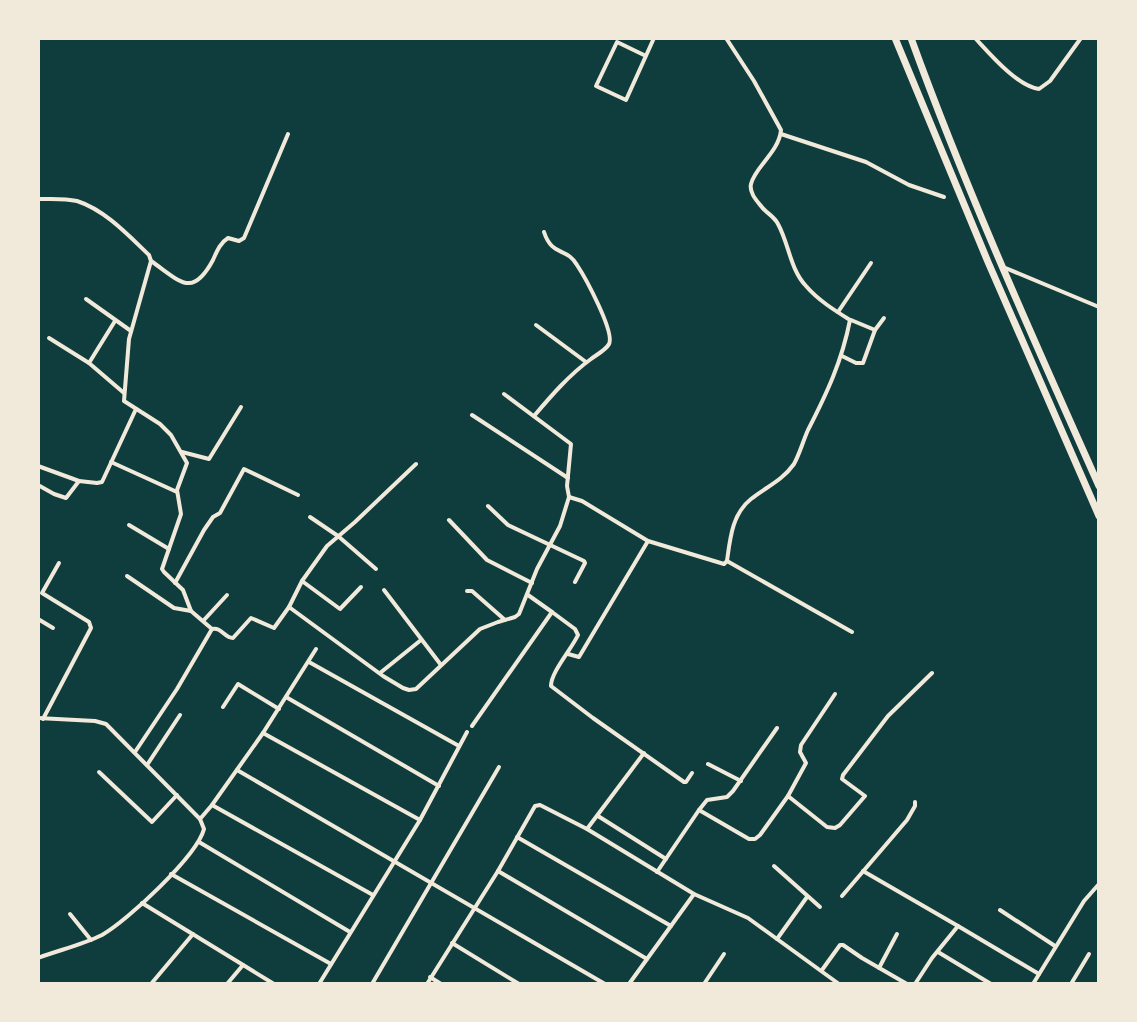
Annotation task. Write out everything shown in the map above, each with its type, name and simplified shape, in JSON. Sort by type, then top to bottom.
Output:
[{"type":"highway","points":[[895,38],[1099,516]]},
{"type":"highway","points":[[911,38],[1001,266],[1099,486]]},
{"type":"street","points":[[646,56],[617,42],[596,86],[626,100],[646,56],[654,38]]},
{"type":"street","points":[[726,38],[754,81],[781,134],[751,188],[761,206],[777,221],[803,283],[828,306],[850,320],[875,330]]},
{"type":"street","points":[[975,38],[1026,86],[1039,89],[1050,81],[1081,38]]},
{"type":"street","points":[[151,261],[181,282],[196,283],[204,276],[225,239],[239,241],[244,238],[288,134]]},
{"type":"street","points":[[781,134],[866,162],[909,185],[944,197]]},
{"type":"street","points":[[38,199],[65,199],[87,205],[112,222],[149,255],[151,261],[131,331],[124,393],[126,403],[160,424],[171,435],[187,463],[177,492],[181,514],[162,569],[183,590],[191,611]]},
{"type":"street","points":[[534,416],[569,378],[606,348],[611,335],[575,261],[548,244],[544,232]]},
{"type":"street","points":[[838,312],[871,263]]},
{"type":"street","points":[[1001,266],[1099,307]]},
{"type":"street","points":[[86,299],[131,331]]},
{"type":"street","points":[[842,356],[862,364],[875,330],[884,318]]},
{"type":"street","points":[[569,497],[582,501],[648,541],[722,565],[727,561],[734,525],[743,507],[771,487],[792,466],[842,356],[850,320]]},
{"type":"street","points":[[89,363],[115,321]]},
{"type":"street","points":[[536,325],[586,362]]},
{"type":"street","points":[[49,338],[89,363],[124,393]]},
{"type":"street","points":[[289,607],[380,673],[403,688],[413,690],[480,629],[517,616],[564,514],[569,497],[567,486],[571,444],[504,394]]},
{"type":"street","points":[[182,452],[209,459],[241,407]]},
{"type":"street","points":[[38,466],[79,481],[102,482],[136,409]]},
{"type":"street","points":[[472,415],[568,478]]},
{"type":"street","points":[[111,462],[177,492]]},
{"type":"street","points":[[127,576],[174,608],[191,611],[212,629],[229,638],[233,638],[251,618],[274,628],[327,546],[416,464]]},
{"type":"street","points":[[175,583],[204,530],[220,513],[244,469],[298,495]]},
{"type":"street","points":[[38,485],[66,498],[79,481]]},
{"type":"street","points":[[488,506],[508,525],[585,562],[575,582]]},
{"type":"street","points":[[310,517],[338,536],[376,569]]},
{"type":"street","points":[[449,520],[487,560],[532,583]]},
{"type":"street","points":[[129,525],[169,549]]},
{"type":"street","points":[[568,654],[579,657],[648,541]]},
{"type":"street","points":[[727,561],[852,632]]},
{"type":"street","points":[[39,956],[91,940],[109,931],[171,874],[199,842],[204,829],[200,819],[106,724],[41,718],[91,628],[89,622],[42,593],[59,563]]},
{"type":"street","points":[[302,581],[340,609],[361,587]]},
{"type":"street","points":[[384,590],[441,665]]},
{"type":"street","points":[[467,591],[472,591],[505,620]]},
{"type":"street","points":[[204,620],[227,595]]},
{"type":"street","points":[[528,595],[577,632],[568,654],[550,680],[551,686],[684,782],[692,773]]},
{"type":"street","points":[[472,726],[552,612]]},
{"type":"street","points":[[38,619],[53,628]]},
{"type":"street","points":[[135,752],[212,629]]},
{"type":"street","points":[[380,673],[421,639]]},
{"type":"street","points":[[200,819],[263,733],[316,649]]},
{"type":"street","points":[[309,662],[459,746]]},
{"type":"street","points":[[788,796],[827,827],[840,825],[865,796],[842,779],[843,775],[888,716],[932,673]]},
{"type":"street","points":[[223,707],[238,684],[279,709]]},
{"type":"street","points":[[699,810],[743,836],[755,839],[760,835],[788,796],[806,763],[800,752],[801,745],[835,694]]},
{"type":"street","points":[[286,697],[439,786]]},
{"type":"street","points":[[147,765],[180,715]]},
{"type":"street","points":[[657,872],[707,800],[727,797],[777,728]]},
{"type":"street","points":[[319,984],[420,820],[467,732]]},
{"type":"street","points":[[263,733],[420,820]]},
{"type":"street","points":[[587,829],[644,753]]},
{"type":"street","points":[[708,764],[741,781]]},
{"type":"street","points":[[372,984],[499,767]]},
{"type":"street","points":[[237,770],[605,984]]},
{"type":"street","points":[[99,772],[152,822],[177,795]]},
{"type":"street","points":[[842,896],[907,820],[915,802]]},
{"type":"street","points":[[212,805],[373,895]]},
{"type":"street","points":[[427,984],[535,806],[540,805],[587,829],[694,894],[739,913],[839,984]]},
{"type":"street","points":[[598,816],[666,859]]},
{"type":"street","points":[[517,837],[671,926]]},
{"type":"street","points":[[199,842],[350,932]]},
{"type":"street","points":[[774,866],[820,907]]},
{"type":"street","points":[[498,871],[647,959]]},
{"type":"street","points":[[863,871],[1039,974]]},
{"type":"street","points":[[171,874],[331,964]]},
{"type":"street","points":[[1033,984],[1084,901],[1099,884]]},
{"type":"street","points":[[629,984],[694,894]]},
{"type":"street","points":[[777,939],[807,897]]},
{"type":"street","points":[[142,903],[274,984]]},
{"type":"street","points":[[1000,910],[1055,946]]},
{"type":"street","points":[[70,914],[91,940]]},
{"type":"street","points":[[915,984],[958,926]]},
{"type":"street","points":[[151,984],[193,934]]},
{"type":"street","points":[[879,968],[897,934]]},
{"type":"street","points":[[452,943],[519,984]]},
{"type":"street","points":[[822,971],[843,945],[907,984]]},
{"type":"street","points":[[938,952],[991,984]]},
{"type":"street","points":[[704,984],[724,954]]},
{"type":"street","points":[[1071,984],[1089,954]]},
{"type":"street","points":[[227,984],[243,965]]},
{"type":"street","points":[[430,977],[441,984]]}]
